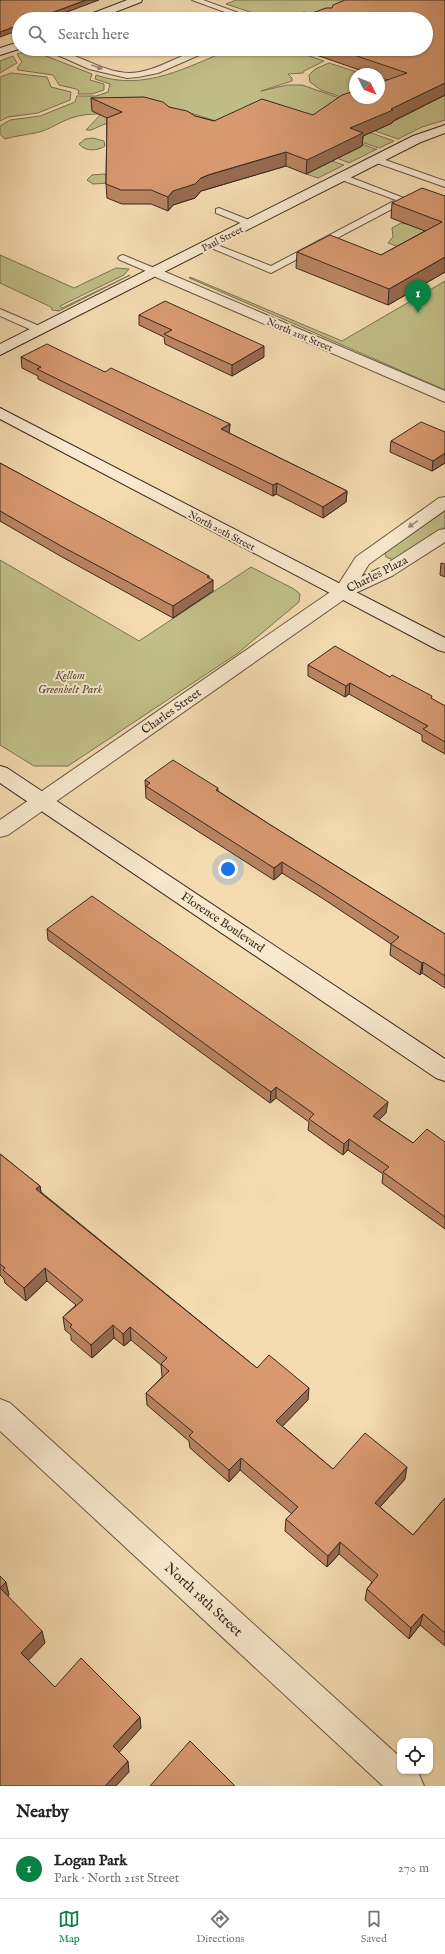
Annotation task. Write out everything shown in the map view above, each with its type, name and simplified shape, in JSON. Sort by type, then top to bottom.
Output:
[{"type":"street","points":[[105,12],[137,0]]},
{"type":"street","points":[[0,52],[12,48]]},
{"type":"street","name":"Paul Street","points":[[0,350],[417,139],[445,128]]},
{"type":"street","name":"North 21st Street","points":[[156,272],[445,397]]},
{"type":"street","name":"North 20th Street","points":[[0,413],[445,646]]},
{"type":"street","name":"Charles Plaza","points":[[343,592],[362,561],[445,502]]},
{"type":"street","name":"Charles Plaza","points":[[343,592],[386,572],[445,534]]},
{"type":"street","name":"Charles Street","points":[[0,830],[343,592]]},
{"type":"street","name":"Florence Boulevard","points":[[0,773],[445,1071]]},
{"type":"street","name":"North 18th Street","points":[[0,1412],[408,1786]]},
{"type":"lane","points":[[196,0],[231,12]]},
{"type":"lane","points":[[67,56],[104,70],[126,75],[148,73],[191,56]]},
{"type":"lane","points":[[377,160],[445,184]]},
{"type":"lane","points":[[208,245],[272,270],[404,200],[342,177]]},
{"type":"lane","points":[[219,211],[251,224]]},
{"type":"lane","points":[[123,258],[156,272]]},
{"type":"lane","points":[[0,312],[40,330]]},
{"type":"green space","points":[[236,0],[350,0],[322,12],[250,12],[226,4]]},
{"type":"green space","points":[[13,56],[17,63],[0,73],[0,61]]},
{"type":"green space","points":[[18,56],[46,56],[92,74],[90,80],[104,84],[104,90],[92,94],[78,94],[79,91],[76,89],[59,85],[53,75],[18,70],[17,68],[22,62]]},
{"type":"green space","points":[[215,56],[309,56],[324,61],[304,71],[303,73],[288,74],[292,78],[292,81],[261,91],[287,85],[302,85],[348,101],[317,116],[222,123],[185,111],[105,124],[91,130],[86,130],[101,114],[91,114],[73,117],[35,133],[5,139],[0,134],[0,126],[10,120],[40,116],[75,102],[77,96],[96,96],[108,92],[110,84],[95,79],[96,75],[114,80],[131,81],[148,79],[182,70]]},
{"type":"green space","points":[[329,63],[349,69],[349,100],[321,90],[310,82],[309,75],[315,69]]},
{"type":"green space","points":[[11,73],[47,77],[51,87],[71,92],[70,100],[38,113],[8,117],[0,121],[0,77]]},
{"type":"green space","points":[[445,95],[445,120],[422,127],[398,139],[375,131]]},
{"type":"green space","points":[[352,126],[394,141],[379,148],[344,136]]},
{"type":"green space","points":[[93,138],[104,141],[105,146],[92,150],[82,147],[79,144],[85,139]]},
{"type":"green space","points":[[346,138],[377,149],[349,163],[337,158]]},
{"type":"green space","points":[[332,161],[344,165],[318,178],[306,174]]},
{"type":"green space","points":[[92,175],[107,175],[109,183],[93,184],[87,180]]},
{"type":"green space","points":[[401,223],[445,238],[405,249],[388,243],[393,237],[392,228]]},
{"type":"green space","points":[[0,255],[74,288],[116,268],[129,269],[124,275],[60,306],[62,308],[130,275],[59,311],[52,310],[51,307],[0,283]]},
{"type":"green space","points":[[190,277],[342,341],[445,281],[445,390],[189,278]]},
{"type":"green space","points":[[445,511],[445,527],[399,559],[393,560],[386,557],[385,554],[387,551]]},
{"type":"green space","name":"Kellom Greenbelt Park","points":[[0,560],[139,641],[251,567],[294,589],[300,594],[299,602],[238,653],[68,766],[34,766],[0,745]]},
{"type":"building","points":[[0,0],[86,0],[54,12],[12,12],[12,28],[0,32]]},
{"type":"building","points":[[345,0],[445,0],[445,83],[391,109],[393,110],[350,128],[363,133],[307,160],[286,152],[208,175],[201,178],[195,184],[173,191],[168,197],[151,190],[121,190],[106,184],[107,118],[122,112],[91,98],[144,97],[163,102],[169,107],[187,111],[195,116],[214,121],[262,99],[313,115],[342,95],[349,93],[349,104],[385,104],[385,81],[407,73],[357,56],[433,56],[433,12],[315,12],[326,8],[332,8],[333,5]]},
{"type":"building","points":[[422,188],[445,196],[445,257],[389,289],[297,252],[330,235],[381,255],[442,222],[392,203]]},
{"type":"building","points":[[165,301],[264,346],[232,365],[170,337],[164,334],[172,330],[139,315]]},
{"type":"building","points":[[47,344],[105,372],[111,368],[230,424],[221,429],[347,491],[323,507],[277,483],[273,485],[37,369],[41,367],[21,357]]},
{"type":"building","points":[[421,422],[445,432],[445,453],[433,461],[391,441]]},
{"type":"building","points":[[0,463],[209,576],[207,577],[213,580],[173,606],[61,546],[0,511]]},
{"type":"building","points":[[335,646],[390,677],[392,675],[432,696],[431,698],[445,706],[445,742],[423,729],[428,726],[350,683],[346,686],[308,665]]},
{"type":"building","points":[[173,760],[218,788],[216,790],[269,824],[445,934],[445,976],[391,944],[399,937],[322,887],[282,862],[274,868],[146,786],[150,783],[145,780]]},
{"type":"building","points":[[92,896],[388,1102],[373,1116],[413,1143],[427,1129],[445,1142],[445,1217],[383,1172],[389,1167],[349,1139],[344,1144],[309,1119],[314,1114],[276,1087],[271,1092],[47,929]]},
{"type":"building","points":[[0,1154],[40,1186],[36,1189],[257,1368],[269,1355],[309,1388],[276,1421],[333,1469],[365,1433],[407,1467],[375,1503],[413,1535],[445,1498],[445,1633],[423,1614],[411,1628],[367,1589],[378,1575],[340,1542],[328,1556],[286,1519],[298,1507],[241,1458],[229,1470],[189,1436],[193,1432],[146,1393],[169,1371],[161,1364],[167,1358],[130,1327],[123,1334],[113,1325],[91,1345],[70,1327],[72,1325],[63,1317],[83,1300],[45,1268],[24,1288],[3,1270],[5,1268],[0,1264]]},
{"type":"building","points":[[0,1576],[6,1582],[0,1588]]},
{"type":"building","points":[[0,1588],[42,1631],[21,1653],[55,1687],[81,1658],[140,1717],[113,1746],[128,1761],[105,1786],[0,1786]]},
{"type":"building","points":[[190,1741],[235,1786],[150,1786]]},
{"type":"place","name":"Logan Park","points":[[418,313]]}]
